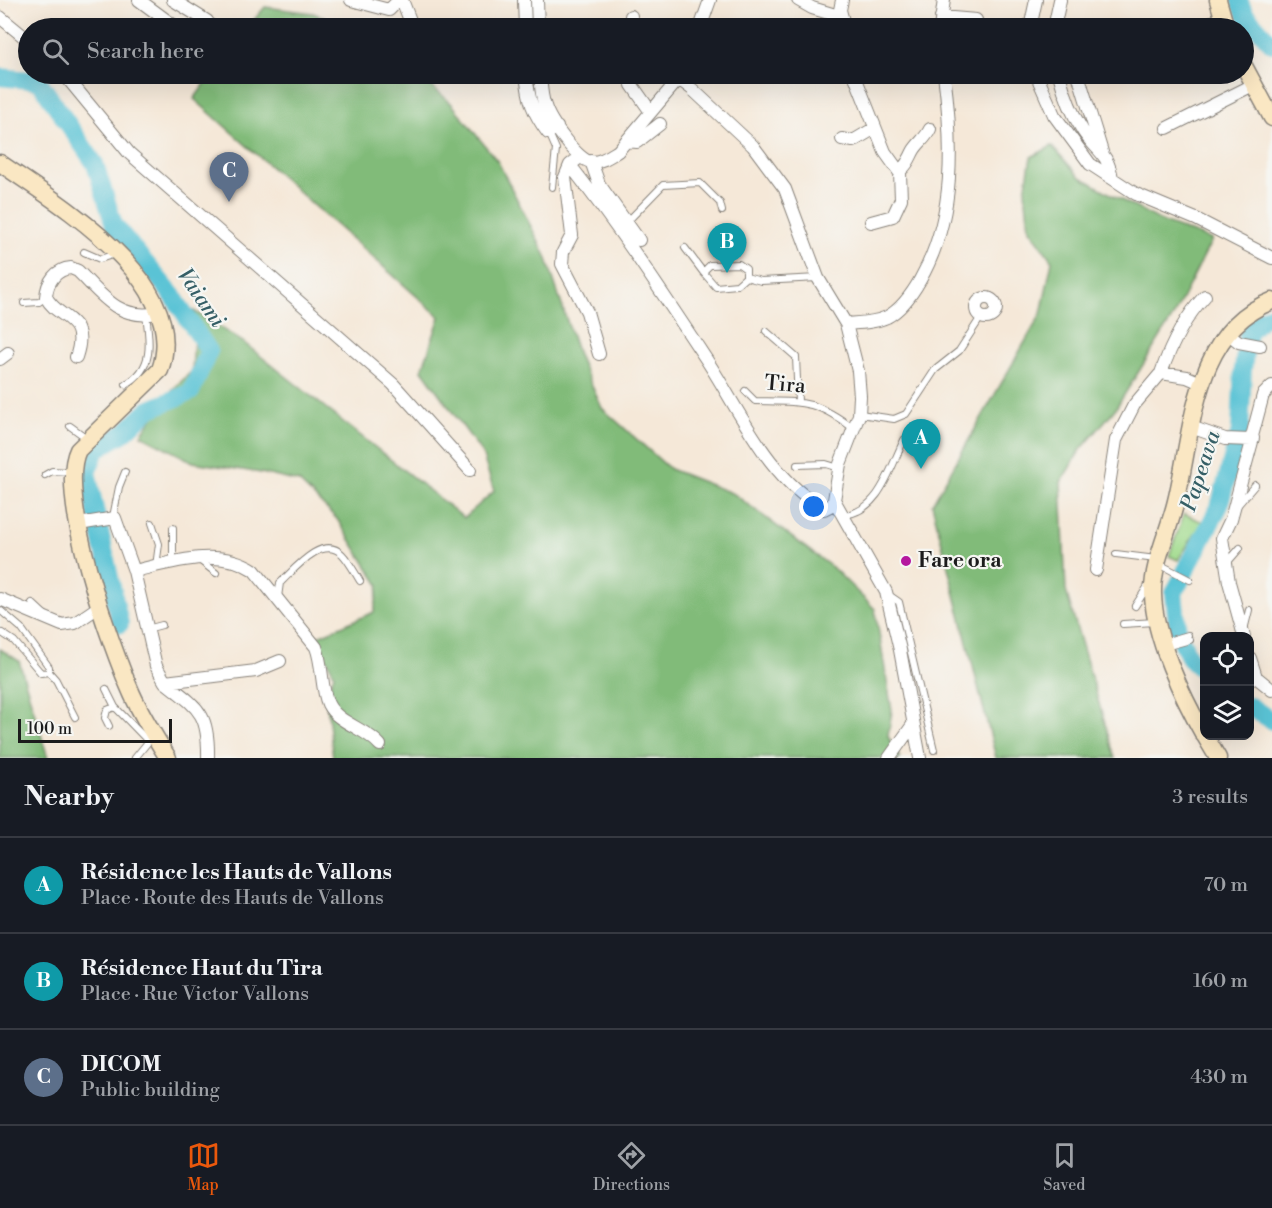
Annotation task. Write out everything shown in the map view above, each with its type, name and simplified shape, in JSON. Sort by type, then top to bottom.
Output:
[{"type":"street","points":[[139,0],[163,18]]},
{"type":"street","points":[[172,0],[202,18]]},
{"type":"street","points":[[351,0],[389,10],[400,0],[408,18]]},
{"type":"street","points":[[524,0],[525,18]]},
{"type":"street","points":[[537,0],[538,18]]},
{"type":"street","points":[[704,18],[710,0]]},
{"type":"street","points":[[798,0],[833,18]]},
{"type":"street","points":[[842,0],[844,18]]},
{"type":"street","points":[[942,18],[944,0]]},
{"type":"street","points":[[1032,18],[1036,0]]},
{"type":"street","points":[[1056,18],[1060,0]]},
{"type":"street","points":[[1222,1],[1224,18]]},
{"type":"street","points":[[0,17],[18,32]]},
{"type":"street","points":[[72,84],[129,153],[381,373],[470,470]]},
{"type":"street","points":[[527,84],[531,108],[599,184],[639,240]]},
{"type":"street","points":[[541,84],[545,108],[553,130]]},
{"type":"street","points":[[632,84],[651,112]]},
{"type":"street","points":[[599,354],[587,312],[562,264],[563,252],[572,235],[566,177],[580,161],[607,158],[626,141],[671,84]]},
{"type":"street","points":[[686,84],[735,128],[768,164],[785,189],[818,278],[846,324],[858,371],[859,413],[839,468],[834,490],[836,503],[886,592],[900,650],[912,726],[920,758]]},
{"type":"street","points":[[858,84],[885,152],[897,167],[902,199],[893,216],[871,222]]},
{"type":"street","points":[[846,324],[873,321],[896,310],[910,297],[932,257],[944,222],[946,206],[949,118],[945,84]]},
{"type":"street","points":[[1040,84],[1065,133],[1090,164],[1136,194],[1205,224],[1272,258]]},
{"type":"street","points":[[1062,84],[1082,129],[1108,160],[1112,178]]},
{"type":"street","points":[[1081,84],[1102,153]]},
{"type":"street","points":[[1167,128],[1252,85],[1272,118]]},
{"type":"street","points":[[626,141],[637,142],[660,124]]},
{"type":"street","points":[[842,139],[853,141],[875,128]]},
{"type":"street","points":[[897,167],[903,168],[910,161],[915,148],[925,141],[930,129]]},
{"type":"street","points":[[580,161],[648,273],[779,471],[810,502],[824,509],[836,503]]},
{"type":"street","points":[[0,163],[70,211],[118,253],[141,279],[152,314],[164,340],[164,359],[160,370],[78,450],[72,472],[100,606],[132,695],[152,737],[168,758]]},
{"type":"street","points":[[76,357],[79,332],[72,320],[46,297],[49,284],[60,270],[71,268],[111,306],[129,314],[152,314]]},
{"type":"street","points":[[1096,570],[1116,440],[1134,405],[1161,373],[1168,353],[1193,309],[1205,296]]},
{"type":"street","points":[[1200,726],[1174,678],[1170,643],[1158,621],[1153,584],[1179,488],[1201,383],[1228,334],[1248,313],[1272,301]]},
{"type":"street","points":[[1228,334],[1252,344]]},
{"type":"street","points":[[1161,373],[1187,377],[1201,383]]},
{"type":"street","points":[[1243,632],[1226,564],[1222,538],[1233,511],[1242,440],[1263,395],[1272,386]]},
{"type":"street","points":[[1191,427],[1242,440]]},
{"type":"street","points":[[83,523],[109,518],[135,571],[146,630],[156,666],[165,682],[194,705],[203,716],[208,758]]},
{"type":"street","points":[[135,571],[197,559],[225,558],[240,561],[254,570],[316,647],[321,660],[327,702],[332,710],[372,736],[380,745]]},
{"type":"street","points":[[0,599],[50,621],[68,625],[100,606]]},
{"type":"street","points":[[165,682],[256,671],[280,662]]},
{"type":"street","points":[[1254,671],[1256,677],[1269,684]]},
{"type":"street","points":[[889,758],[912,726]]},
{"type":"street","points":[[1208,740],[1218,758]]},
{"type":"lane","points":[[552,187],[556,149],[553,130]]},
{"type":"lane","points":[[626,223],[663,185],[700,183],[720,203],[722,211]]},
{"type":"lane","points":[[685,249],[703,272],[716,287],[737,285],[746,277],[746,269],[739,264],[710,265],[703,272]]},
{"type":"lane","points":[[84,252],[100,259],[118,253]]},
{"type":"lane","points":[[746,277],[761,281],[818,278]]},
{"type":"lane","points":[[24,303],[39,302],[46,297]]},
{"type":"lane","points":[[126,384],[144,369],[148,360],[152,314]]},
{"type":"lane","points":[[859,413],[894,419],[906,414],[935,370],[959,351],[981,317]]},
{"type":"lane","points":[[766,331],[796,357],[798,402]]},
{"type":"lane","name":"Tira","points":[[745,391],[755,401],[812,403],[828,410],[854,429]]},
{"type":"lane","points":[[70,426],[89,439]]},
{"type":"lane","points":[[844,515],[864,509],[874,501],[904,440]]},
{"type":"lane","points":[[797,465],[826,464],[839,468]]},
{"type":"lane","points":[[45,475],[52,471],[72,472]]},
{"type":"lane","points":[[109,518],[126,472]]},
{"type":"lane","points":[[1233,511],[1255,485]]},
{"type":"lane","points":[[152,523],[159,544],[156,566]]},
{"type":"lane","points":[[172,563],[173,528]]},
{"type":"lane","points":[[1226,564],[1240,548]]},
{"type":"lane","points":[[278,601],[280,583],[319,550],[335,549],[343,554],[360,582]]},
{"type":"lane","points":[[1116,554],[1159,562],[1190,580]]},
{"type":"lane","points":[[197,559],[216,573]]},
{"type":"lane","points":[[1135,606],[1143,590],[1149,584],[1153,584]]},
{"type":"lane","points":[[886,592],[899,602],[934,750]]},
{"type":"lane","points":[[32,603],[50,621]]},
{"type":"lane","points":[[0,610],[21,628],[42,657],[49,672],[57,680],[75,717]]},
{"type":"lane","points":[[1245,632],[1249,610]]},
{"type":"lane","points":[[1123,624],[1158,621]]},
{"type":"lane","points":[[146,630],[162,626]]},
{"type":"lane","points":[[2,633],[14,641],[42,673],[49,672]]},
{"type":"lane","points":[[1170,643],[1189,638]]},
{"type":"lane","points":[[106,689],[115,707],[145,738],[152,737]]},
{"type":"lane","points":[[109,726],[105,718],[107,710],[115,707]]},
{"type":"lane","points":[[135,758],[152,737]]},
{"type":"green space","points":[[265,7],[313,13],[326,18],[256,18]]},
{"type":"green space","points":[[205,84],[429,84],[451,103],[498,162],[546,256],[578,355],[602,408],[670,469],[734,494],[833,568],[875,609],[892,711],[888,736],[900,758],[333,758],[326,696],[334,674],[316,637],[374,612],[379,585],[337,519],[299,482],[193,462],[141,435],[168,394],[192,371],[194,337],[183,304],[243,342],[464,518],[494,491],[482,453],[422,370],[440,317],[194,99]]},
{"type":"green space","points":[[1052,146],[1079,176],[1163,222],[1212,240],[1173,317],[1116,408],[1079,452],[1061,482],[1066,591],[1115,758],[996,758],[932,504],[1041,314],[1052,261],[1029,228],[1025,191],[1031,157]]},
{"type":"green space","points":[[1184,514],[1203,522],[1178,560],[1169,556]]},
{"type":"green space","points":[[0,649],[19,661],[48,758],[0,758]]},
{"type":"waterway","name":"Papeava","points":[[1239,0],[1249,18]]},
{"type":"waterway","name":"Papeava","points":[[1254,24],[1272,44]]},
{"type":"waterway","name":"Vaiami","points":[[0,77],[18,79]]},
{"type":"waterway","name":"Vaiami","points":[[41,84],[95,164],[114,225],[173,296],[209,351],[191,392],[148,410],[124,433],[97,449],[87,472],[120,624]]},
{"type":"waterway","name":"Papeava","points":[[1200,668],[1190,659],[1178,633],[1174,593],[1219,507],[1240,430],[1243,369],[1248,332],[1263,318],[1272,315]]},
{"type":"waterway","name":"Papeava","points":[[1254,709],[1272,721]]},
{"type":"place","name":"DICOM","points":[[229,202]]},
{"type":"place","name":"Résidence Haut du Tira","points":[[727,273]]},
{"type":"place","name":"Résidence les Hauts de Vallons","points":[[921,469]]},
{"type":"place","name":"Fare ora","points":[[906,561]]}]
